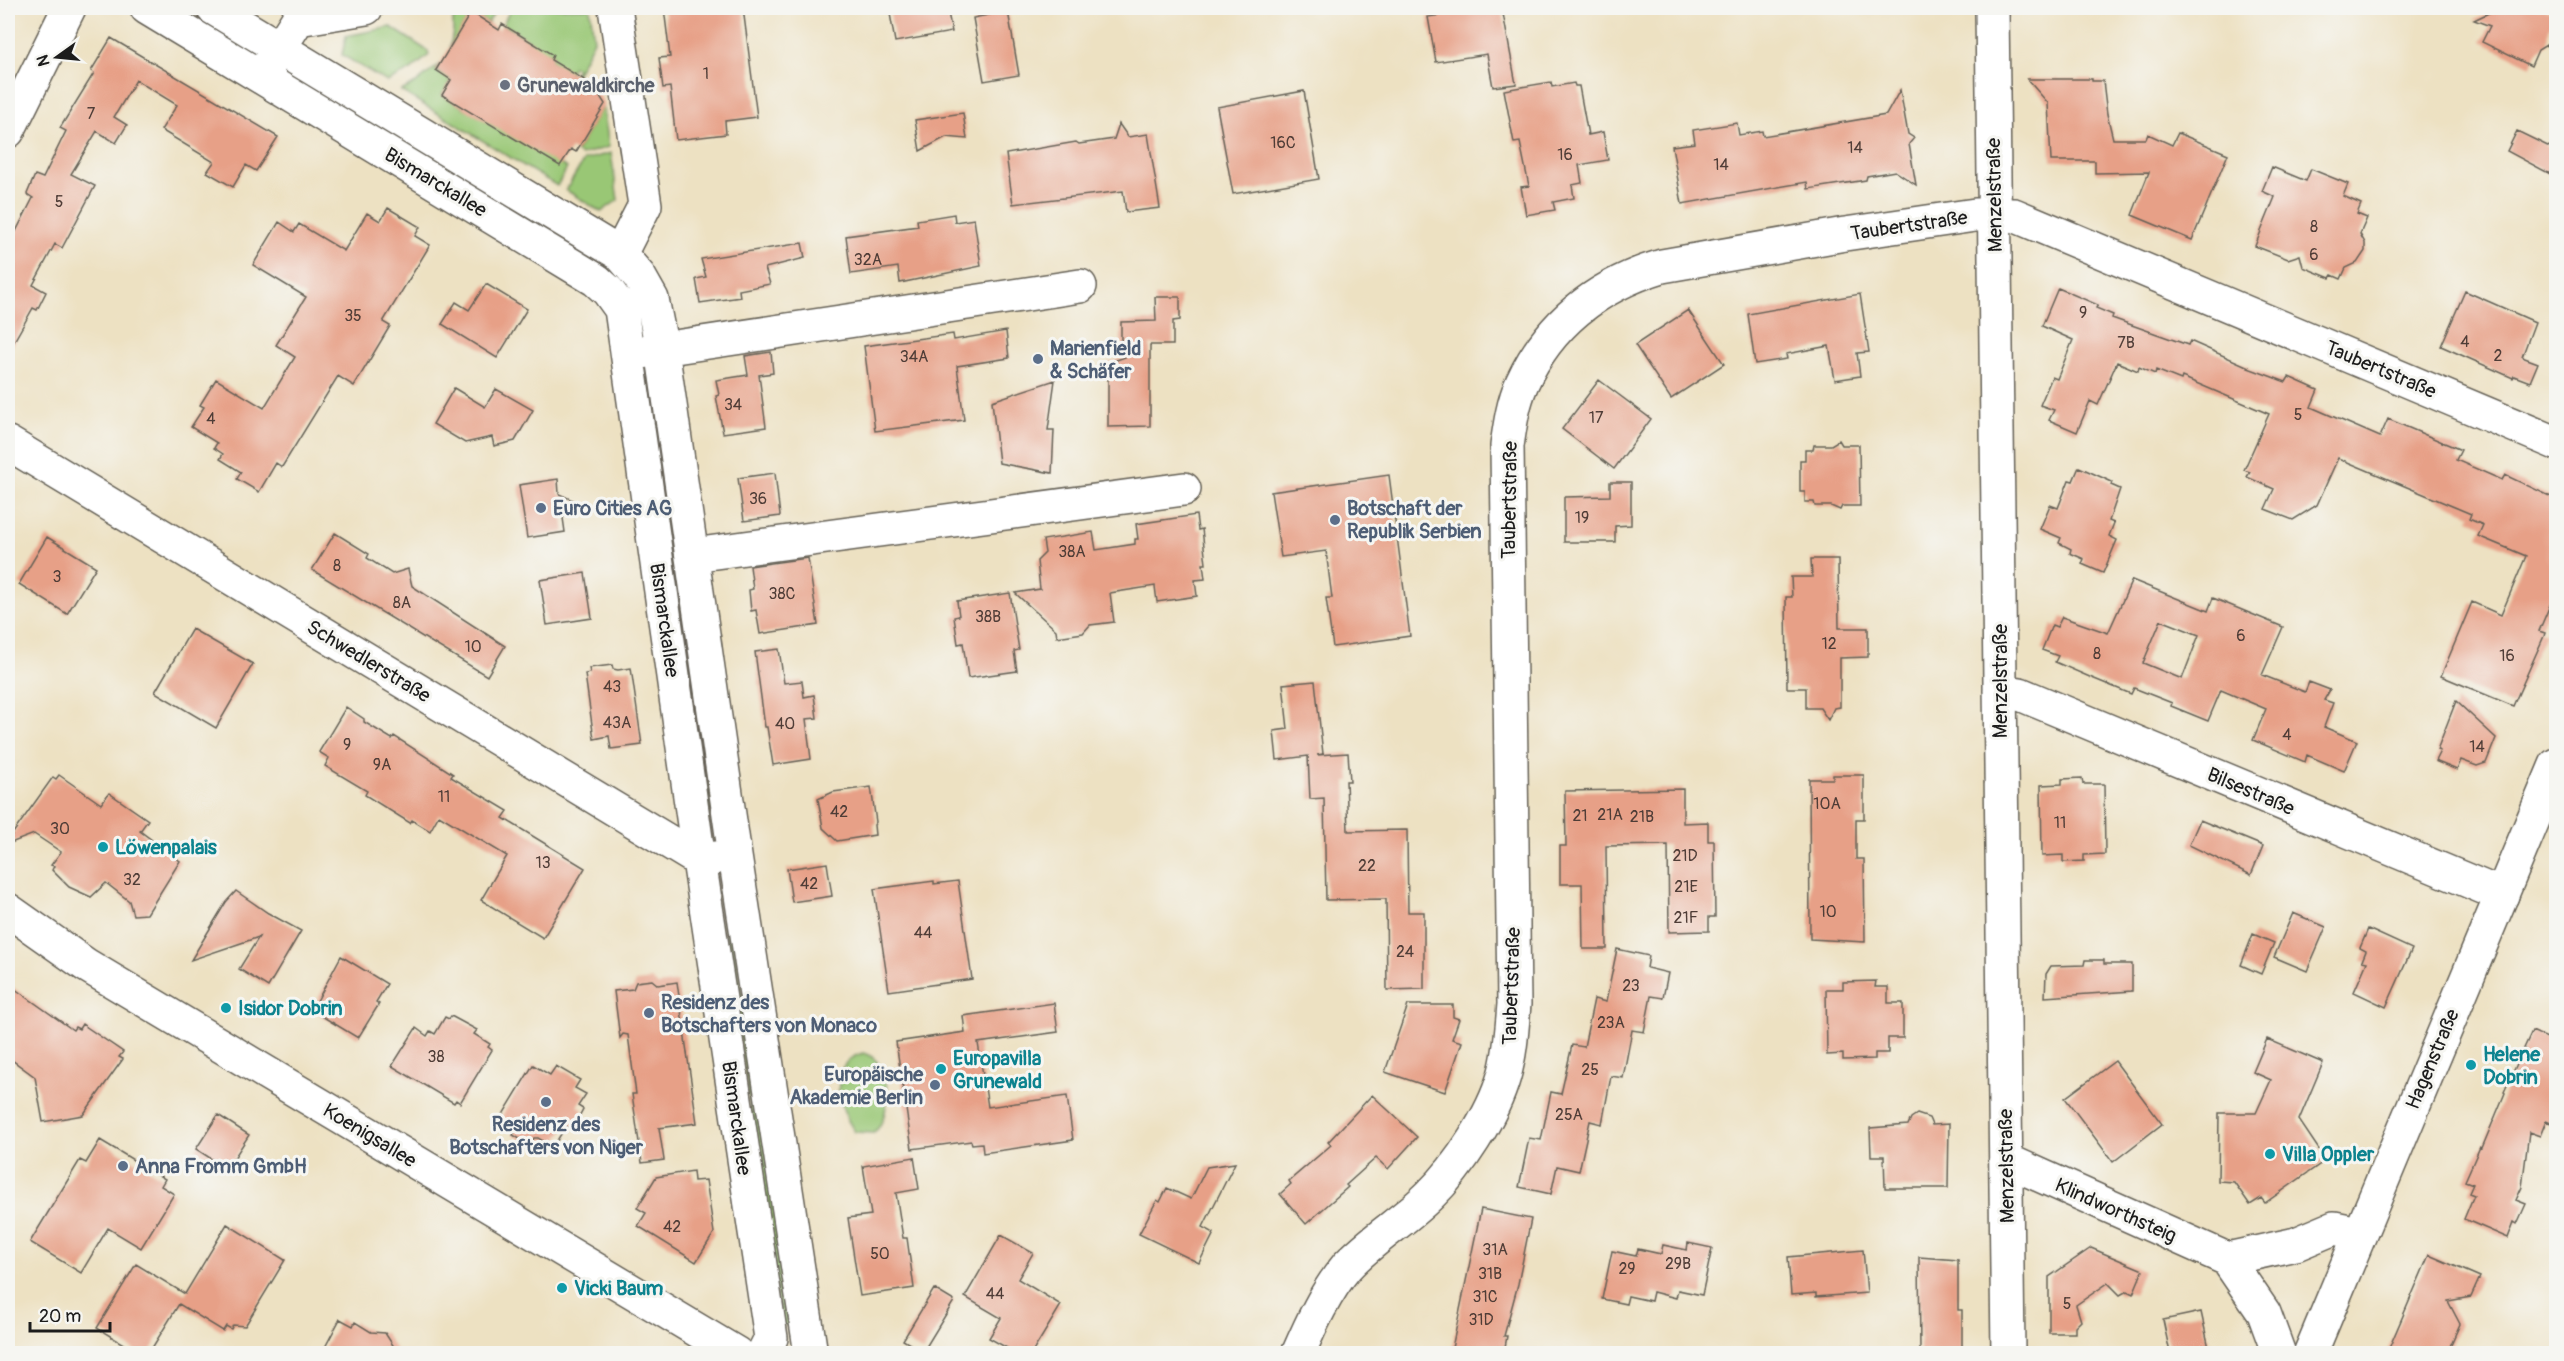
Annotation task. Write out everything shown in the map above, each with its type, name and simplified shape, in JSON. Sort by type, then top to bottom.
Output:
[{"type":"street","points":[[8,131],[69,8]]},
{"type":"street","name":"Bismarckallee","points":[[147,8],[596,280],[608,291],[621,309],[699,860],[771,1338],[763,1353]]},
{"type":"street","name":"Bismarckallee","points":[[213,8],[620,254],[639,276],[652,299],[662,349],[735,856],[811,1353]]},
{"type":"street","points":[[262,77],[298,20],[366,8]]},
{"type":"street","points":[[615,8],[645,205],[620,254]]},
{"type":"street","name":"Menzelstraße","points":[[1992,8],[2008,1353]]},
{"type":"street","name":"Taubertstraße","points":[[1298,1353],[1311,1324],[1346,1268],[1371,1242],[1431,1195],[1453,1168],[1478,1133],[1504,1077],[1511,1042],[1514,1004],[1507,446],[1513,412],[1522,384],[1536,358],[1584,302],[1637,273],[1662,266],[1845,234],[1994,213],[2014,216],[2556,443]]},
{"type":"street","points":[[629,354],[1080,286]]},
{"type":"street","name":"Schwedlerstraße","points":[[8,443],[699,860]]},
{"type":"street","name":"Bismarckallee","points":[[693,555],[1184,489]]},
{"type":"street","name":"Bilsestraße","points":[[2000,691],[2020,694],[2502,895]]},
{"type":"street","name":"Hagenstraße","points":[[2310,1353],[2556,765]]},
{"type":"street","points":[[699,860],[735,856]]},
{"type":"street","name":"Koenigsallee","points":[[8,910],[87,965],[737,1353]]},
{"type":"street","name":"Klindworthsteig","points":[[2006,1160],[2227,1259]]},
{"type":"street","points":[[2279,1353],[2264,1313],[2227,1259],[2296,1244],[2334,1228],[2359,1233]]},
{"type":"green space","points":[[497,8],[488,23],[471,13],[450,48],[453,16]]},
{"type":"green space","points":[[511,8],[590,8],[594,40],[576,75],[574,74],[577,68],[573,66],[570,72],[550,60],[553,55],[549,52],[546,58],[530,41],[503,24]]},
{"type":"green space","points":[[391,27],[428,51],[429,55],[411,70],[387,82],[342,55],[346,36]]},
{"type":"green space","points":[[440,64],[436,71],[451,80],[442,95],[567,168],[557,186],[401,91],[416,83]]},
{"type":"green space","points":[[603,106],[609,147],[581,155],[576,152]]},
{"type":"green space","points":[[611,153],[618,200],[601,212],[566,190],[584,160]]},
{"type":"green space","points":[[653,366],[681,542],[668,545],[642,367]]},
{"type":"green space","points":[[685,574],[719,808],[706,811],[672,576]]},
{"type":"green space","points":[[724,907],[728,910],[796,1330],[781,1323],[722,909]]},
{"type":"green space","points":[[863,1053],[873,1058],[880,1066],[887,1089],[885,1114],[874,1133],[855,1132],[840,1099],[840,1076],[844,1066],[851,1058]]},
{"type":"building","points":[[664,8],[743,8],[757,117],[725,121],[726,134],[676,140],[670,87],[663,88],[659,58],[670,57]]},
{"type":"building","points":[[889,8],[947,8],[952,32],[895,42]]},
{"type":"building","points":[[1485,8],[1502,8],[1516,84],[1493,87],[1487,54],[1436,62],[1428,17]]},
{"type":"building","points":[[2499,8],[2543,8],[2556,14],[2549,29],[2548,44],[2538,50],[2531,66],[2482,42],[2490,26],[2474,20]]},
{"type":"building","points":[[1008,11],[1019,75],[984,81],[973,18]]},
{"type":"building","name":"Grunewaldkirche","points":[[471,12],[499,30],[502,24],[553,55],[551,60],[593,85],[605,104],[576,152],[571,149],[560,166],[442,95],[451,80],[436,70]]},
{"type":"building","points":[[111,38],[278,137],[256,171],[246,165],[233,187],[207,172],[214,162],[161,130],[177,105],[136,80],[114,117],[127,125],[116,143],[97,131],[71,174],[95,186],[62,248],[55,244],[33,285],[46,292],[37,310],[33,308],[8,352],[8,247],[33,198],[27,194],[35,175],[43,178],[66,131],[60,128],[94,73],[91,71]]},
{"type":"building","points":[[2027,79],[2103,81],[2113,139],[2146,139],[2148,134],[2172,145],[2178,133],[2228,154],[2192,240],[2132,215],[2149,172],[2095,173],[2095,161],[2051,161],[2048,103]]},
{"type":"building","points":[[1551,82],[1552,87],[1574,83],[1575,86],[1579,86],[1588,135],[1603,132],[1608,160],[1579,165],[1582,183],[1572,185],[1574,198],[1553,202],[1555,210],[1526,215],[1521,187],[1529,186],[1520,142],[1514,143],[1504,90]]},
{"type":"building","points":[[1900,90],[1908,134],[1914,138],[1909,144],[1916,185],[1895,171],[1867,176],[1866,180],[1808,189],[1807,182],[1682,204],[1672,146],[1695,143],[1693,130],[1737,123],[1739,135],[1762,131],[1763,136],[1886,115]]},
{"type":"building","points":[[1304,91],[1319,179],[1233,194],[1217,107]]},
{"type":"building","points":[[963,113],[967,139],[946,137],[920,151],[915,120]]},
{"type":"building","points":[[1119,124],[1128,137],[1148,134],[1160,208],[1126,212],[1123,191],[1013,204],[1006,154],[1076,142],[1079,144],[1114,139]]},
{"type":"building","points":[[2517,131],[2556,150],[2556,177],[2507,151]]},
{"type":"building","points":[[2272,167],[2306,181],[2311,169],[2348,184],[2343,196],[2361,204],[2357,214],[2367,218],[2360,234],[2365,243],[2365,251],[2357,263],[2346,268],[2341,279],[2332,275],[2330,278],[2303,267],[2300,255],[2288,259],[2255,246],[2275,197],[2262,191]]},
{"type":"building","points":[[388,208],[420,227],[415,236],[430,245],[383,322],[390,326],[354,386],[338,376],[282,467],[276,463],[259,492],[237,479],[241,472],[220,459],[223,454],[214,448],[217,443],[191,427],[204,407],[200,405],[216,379],[264,408],[295,357],[276,345],[306,297],[253,265],[279,222],[294,232],[299,224],[344,251],[367,213],[380,221]]},
{"type":"building","points":[[954,214],[955,222],[974,219],[981,266],[900,283],[898,267],[851,274],[846,236],[918,226],[917,220]]},
{"type":"building","points":[[802,243],[805,258],[765,268],[770,284],[739,290],[740,297],[700,303],[696,279],[706,277],[701,259]]},
{"type":"building","points":[[486,284],[527,309],[497,358],[442,324],[456,302],[469,310]]},
{"type":"building","points":[[2058,288],[2098,305],[2096,308],[2113,315],[2112,318],[2188,345],[2190,341],[2248,368],[2286,382],[2289,377],[2318,390],[2311,407],[2380,437],[2388,419],[2461,450],[2456,460],[2502,480],[2505,475],[2556,499],[2556,591],[2539,631],[2545,633],[2544,636],[2513,706],[2441,676],[2472,602],[2501,615],[2526,556],[2478,536],[2483,525],[2469,519],[2471,514],[2338,458],[2317,505],[2293,520],[2265,509],[2274,489],[2247,477],[2250,472],[2244,470],[2269,414],[2182,377],[2181,380],[2156,370],[2155,374],[2139,367],[2138,371],[2117,362],[2098,405],[2090,401],[2077,432],[2049,420],[2054,410],[2040,405],[2052,377],[2057,379],[2073,340],[2042,326]]},
{"type":"building","points":[[2465,291],[2535,322],[2522,357],[2538,363],[2530,382],[2514,376],[2513,378],[2441,346]]},
{"type":"building","points":[[1860,294],[1869,352],[1857,353],[1860,376],[1835,380],[1829,346],[1786,354],[1787,359],[1755,364],[1748,314]]},
{"type":"building","points":[[1155,297],[1180,297],[1180,320],[1173,321],[1173,345],[1150,345],[1150,426],[1108,427],[1108,363],[1125,357],[1121,340],[1121,322],[1156,321]]},
{"type":"building","points":[[1688,310],[1724,364],[1671,399],[1635,345]]},
{"type":"building","points":[[1006,331],[1009,358],[957,366],[964,420],[875,431],[864,346],[953,334],[954,340]]},
{"type":"building","points":[[771,352],[773,373],[759,375],[766,427],[723,433],[716,396],[719,395],[716,380],[748,375],[745,356]]},
{"type":"building","points":[[1055,380],[1048,430],[1054,430],[1052,473],[999,463],[992,401]]},
{"type":"building","points":[[1599,380],[1651,419],[1614,469],[1562,429]]},
{"type":"building","points":[[454,388],[485,407],[496,389],[533,410],[515,441],[494,446],[492,437],[465,443],[433,424]]},
{"type":"building","points":[[1839,440],[1842,445],[1859,445],[1860,506],[1842,506],[1840,510],[1831,506],[1815,506],[1814,502],[1805,502],[1805,492],[1800,492],[1800,460],[1805,460],[1805,450],[1813,450],[1814,445],[1831,445]]},
{"type":"building","points":[[2079,467],[2112,482],[2111,485],[2120,489],[2109,521],[2114,523],[2109,536],[2117,540],[2103,573],[2082,564],[2084,559],[2070,553],[2071,549],[2059,543],[2061,538],[2040,529],[2050,505],[2058,508],[2069,480],[2073,481]]},
{"type":"building","points":[[775,473],[780,516],[744,521],[738,478]]},
{"type":"building","points":[[1389,475],[1410,636],[1333,647],[1326,598],[1332,598],[1326,551],[1281,557],[1271,492]]},
{"type":"building","points":[[558,479],[559,494],[575,501],[563,518],[565,532],[527,538],[519,485]]},
{"type":"building","points":[[1610,482],[1631,482],[1631,525],[1615,526],[1615,542],[1564,542],[1564,497],[1610,496]]},
{"type":"building","points":[[1196,515],[1198,530],[1202,529],[1206,564],[1203,564],[1205,579],[1195,580],[1197,596],[1157,602],[1155,586],[1110,593],[1114,622],[1090,625],[1083,633],[1057,637],[1056,630],[1015,593],[1040,589],[1037,561],[1045,553],[1043,540],[1093,532],[1096,550],[1135,544],[1135,539],[1138,539],[1136,524]]},
{"type":"building","points":[[335,533],[369,554],[367,558],[392,574],[408,569],[412,586],[505,646],[487,676],[312,570]]},
{"type":"building","points":[[47,537],[96,567],[67,614],[19,584]]},
{"type":"building","points":[[808,558],[818,625],[760,634],[756,610],[751,611],[749,590],[753,589],[750,566]]},
{"type":"building","points":[[1811,559],[1838,559],[1839,628],[1868,628],[1868,657],[1840,658],[1840,707],[1834,708],[1828,720],[1820,708],[1806,708],[1806,688],[1787,688],[1786,597],[1792,597],[1791,577],[1812,577]]},
{"type":"building","points":[[585,573],[592,618],[547,625],[540,580]]},
{"type":"building","points":[[2132,580],[2208,611],[2213,598],[2283,627],[2262,675],[2305,692],[2309,682],[2330,690],[2324,700],[2333,703],[2324,727],[2357,741],[2344,771],[2307,755],[2305,762],[2253,740],[2266,709],[2221,690],[2208,721],[2134,688],[2131,694],[2092,678],[2055,662],[2058,656],[2042,650],[2052,625],[2057,627],[2062,617],[2108,633]],"holes":[[[2161,620],[2199,635],[2182,679],[2143,663]]]},
{"type":"building","points":[[1010,593],[1019,650],[1014,651],[1017,671],[968,678],[963,643],[958,644],[954,617],[959,616],[957,601]]},
{"type":"building","points":[[192,629],[253,664],[216,728],[155,692]]},
{"type":"building","points":[[779,649],[784,683],[802,681],[804,697],[814,695],[817,718],[806,719],[811,759],[773,765],[767,727],[765,727],[755,652]]},
{"type":"building","points":[[612,665],[613,669],[618,670],[631,668],[642,745],[611,749],[609,736],[594,739],[585,674],[590,673],[589,668]]},
{"type":"building","points":[[1315,681],[1323,754],[1317,755],[1348,753],[1350,781],[1346,781],[1348,831],[1407,830],[1408,912],[1424,912],[1424,989],[1387,990],[1386,899],[1326,900],[1324,798],[1310,799],[1308,756],[1277,760],[1274,731],[1288,729],[1283,684]]},
{"type":"building","points":[[2456,701],[2496,738],[2486,763],[2477,766],[2461,760],[2457,770],[2435,761]]},
{"type":"building","points":[[346,707],[364,719],[364,722],[392,739],[394,736],[453,774],[451,777],[508,811],[503,818],[585,868],[543,938],[481,900],[507,856],[439,815],[430,831],[412,820],[410,823],[365,795],[367,791],[325,766],[329,758],[319,752]]},
{"type":"building","name":"Löwenpalais","points":[[59,775],[101,804],[109,793],[148,820],[140,831],[180,861],[147,914],[133,915],[129,901],[106,883],[91,897],[69,887],[52,870],[54,866],[51,865],[61,852],[34,834],[8,844],[8,840],[53,777],[56,779]]},
{"type":"building","points":[[1833,775],[1864,775],[1864,819],[1856,819],[1856,859],[1864,859],[1865,942],[1810,939],[1809,779],[1833,779]]},
{"type":"building","points":[[2082,778],[2083,784],[2104,784],[2105,854],[2084,855],[2084,861],[2063,862],[2063,855],[2042,856],[2041,785],[2062,784],[2062,779]]},
{"type":"building","points":[[871,787],[876,822],[875,835],[837,841],[823,828],[818,799],[833,792]]},
{"type":"building","points":[[1683,789],[1683,823],[1708,822],[1708,841],[1714,841],[1715,917],[1709,917],[1709,931],[1669,932],[1668,845],[1606,846],[1607,949],[1583,949],[1582,884],[1560,884],[1560,846],[1566,846],[1565,791]]},
{"type":"building","points":[[2200,820],[2263,846],[2251,875],[2189,845]]},
{"type":"building","points":[[827,863],[832,896],[792,902],[787,869]]},
{"type":"building","points":[[934,881],[934,884],[958,881],[972,979],[889,991],[874,889]]},
{"type":"building","points":[[236,891],[268,913],[301,931],[268,987],[239,969],[259,937],[191,960],[226,902]]},
{"type":"building","points":[[2293,913],[2326,927],[2307,971],[2274,957]]},
{"type":"building","points":[[2368,929],[2412,949],[2386,1007],[2354,992],[2367,962],[2362,961],[2366,951],[2360,948]]},
{"type":"building","points":[[2253,934],[2274,943],[2261,974],[2241,965]]},
{"type":"building","points":[[1617,949],[1649,956],[1647,968],[1668,973],[1663,998],[1651,996],[1644,1032],[1632,1030],[1623,1078],[1611,1076],[1602,1124],[1590,1121],[1579,1171],[1557,1166],[1551,1194],[1519,1187],[1529,1138],[1541,1140],[1551,1092],[1561,1094],[1572,1045],[1584,1047],[1594,999],[1606,1002]]},
{"type":"building","points":[[341,956],[387,984],[376,1002],[379,1004],[358,1038],[320,1015],[317,1001]]},
{"type":"building","points":[[2085,960],[2104,960],[2104,964],[2132,964],[2132,991],[2045,997],[2046,974],[2051,966],[2084,965]]},
{"type":"building","points":[[652,980],[658,985],[677,982],[697,1123],[659,1128],[664,1160],[642,1163],[632,1094],[636,1094],[628,1035],[623,1034],[620,1038],[614,991],[633,989],[636,982]]},
{"type":"building","points":[[1876,981],[1875,987],[1888,987],[1888,1003],[1903,1003],[1903,1038],[1888,1038],[1888,1053],[1875,1053],[1875,1059],[1843,1060],[1843,1054],[1827,1055],[1826,989],[1843,989],[1843,982]]},
{"type":"building","points":[[8,984],[73,1030],[75,1027],[79,1029],[82,1024],[123,1052],[119,1057],[123,1059],[83,1115],[43,1122],[35,1077],[8,1057]]},
{"type":"building","name":"Europavilla Grunewald","points":[[1054,1003],[1058,1032],[978,1043],[988,1107],[1067,1096],[1073,1140],[983,1153],[982,1143],[972,1144],[971,1141],[912,1149],[896,1042],[965,1032],[963,1016]]},
{"type":"building","points":[[1408,1005],[1453,1005],[1453,1017],[1459,1019],[1452,1039],[1462,1042],[1445,1092],[1385,1072]]},
{"type":"building","points":[[451,1016],[477,1030],[474,1034],[490,1044],[488,1047],[492,1050],[460,1103],[456,1100],[454,1103],[392,1066],[416,1028],[427,1036],[430,1031],[435,1034],[445,1017],[449,1019]]},
{"type":"building","points":[[2532,1031],[2556,1042],[2556,1125],[2546,1121],[2540,1136],[2529,1132],[2522,1187],[2516,1200],[2526,1204],[2517,1224],[2514,1222],[2508,1238],[2464,1219],[2474,1195],[2469,1193],[2473,1184],[2465,1181],[2480,1147],[2482,1148]]},
{"type":"building","points":[[2267,1039],[2323,1063],[2299,1120],[2326,1160],[2265,1203],[2261,1198],[2250,1205],[2234,1182],[2218,1181],[2219,1113],[2256,1113],[2271,1080],[2253,1072]]},
{"type":"building","points":[[2115,1061],[2162,1124],[2113,1162],[2065,1098]]},
{"type":"building","name":"Residenz des Botschafters von Niger","points":[[533,1065],[550,1075],[556,1066],[580,1080],[575,1088],[586,1094],[578,1106],[583,1109],[577,1120],[570,1129],[566,1126],[553,1147],[538,1138],[534,1138],[530,1145],[513,1135],[518,1126],[502,1116]]},
{"type":"building","points":[[1372,1095],[1417,1137],[1388,1169],[1376,1158],[1346,1185],[1348,1187],[1306,1224],[1280,1194],[1291,1184],[1289,1181],[1331,1145],[1328,1142]]},
{"type":"building","points":[[1917,1114],[1929,1118],[1932,1125],[1949,1124],[1948,1188],[1885,1188],[1884,1156],[1871,1156],[1870,1128],[1908,1125],[1911,1118]]},
{"type":"building","points":[[218,1115],[249,1135],[227,1169],[196,1149]]},
{"type":"building","points":[[100,1140],[165,1179],[161,1186],[174,1194],[141,1248],[108,1228],[81,1273],[30,1242],[80,1160],[86,1163]]},
{"type":"building","points":[[914,1157],[919,1189],[896,1193],[903,1238],[907,1238],[914,1288],[860,1296],[848,1218],[871,1215],[863,1166]]},
{"type":"building","points":[[1235,1163],[1203,1227],[1214,1233],[1199,1263],[1139,1234],[1157,1200],[1160,1202],[1167,1188],[1191,1199],[1207,1167]]},
{"type":"building","points":[[693,1171],[694,1181],[706,1180],[714,1233],[696,1262],[638,1226],[646,1213],[637,1208],[656,1177]]},
{"type":"building","points":[[1481,1209],[1531,1219],[1518,1284],[1504,1336],[1507,1336],[1504,1353],[1451,1353]]},
{"type":"building","points":[[227,1224],[285,1260],[245,1326],[233,1325],[231,1329],[226,1326],[223,1331],[179,1304],[149,1353],[138,1353],[97,1328],[136,1264],[185,1294]]},
{"type":"building","points":[[1001,1235],[1033,1253],[1018,1279],[1061,1305],[1032,1353],[1016,1353],[989,1338],[1001,1318],[965,1297]]},
{"type":"building","points":[[1688,1243],[1712,1248],[1702,1295],[1678,1290],[1676,1298],[1653,1292],[1651,1301],[1628,1296],[1626,1304],[1602,1299],[1612,1251],[1636,1256],[1638,1249],[1661,1254],[1663,1245],[1687,1250]]},
{"type":"building","points":[[2091,1248],[2143,1270],[2133,1294],[2127,1291],[2120,1295],[2108,1283],[2076,1305],[2081,1321],[2075,1327],[2075,1333],[2049,1333],[2049,1277]]},
{"type":"building","points":[[1863,1250],[1867,1293],[1816,1297],[1816,1293],[1791,1295],[1788,1257]]},
{"type":"building","points":[[2429,1255],[2480,1277],[2471,1297],[2448,1301],[2460,1324],[2447,1353],[2387,1353]]},
{"type":"building","points":[[1919,1257],[1958,1260],[1958,1310],[1962,1310],[1962,1352],[1920,1352]]},
{"type":"building","points":[[934,1289],[954,1301],[923,1352],[903,1340]]},
{"type":"building","points":[[2201,1312],[2209,1348],[2206,1348],[2207,1353],[2170,1353],[2163,1320]]},
{"type":"building","points":[[340,1319],[353,1326],[355,1322],[371,1332],[385,1333],[398,1353],[322,1353]]},
{"type":"place","name":"Grunewaldkirche","points":[[505,85]]},
{"type":"place","name":"Marienfield & Schäfer","points":[[1038,359]]},
{"type":"place","name":"Euro Cities AG","points":[[541,508]]},
{"type":"place","name":"Botschaft der Republik Serbien","points":[[1335,520]]},
{"type":"place","name":"Löwenpalais","points":[[103,847]]},
{"type":"place","name":"Isidor Dobrin","points":[[226,1008]]},
{"type":"place","name":"Residenz des Botschafters von Monaco","points":[[649,1013]]},
{"type":"place","name":"Helene Dobrin","points":[[2471,1065]]},
{"type":"place","name":"Europavilla Grunewald","points":[[941,1069]]},
{"type":"place","name":"Europäische Akademie Berlin","points":[[935,1085]]},
{"type":"place","name":"Residenz des Botschafters von Niger","points":[[546,1102]]},
{"type":"place","name":"Villa Oppler","points":[[2270,1154]]},
{"type":"place","name":"Anna Fromm GmbH","points":[[123,1166]]},
{"type":"place","name":"Vicki Baum","points":[[562,1288]]}]
